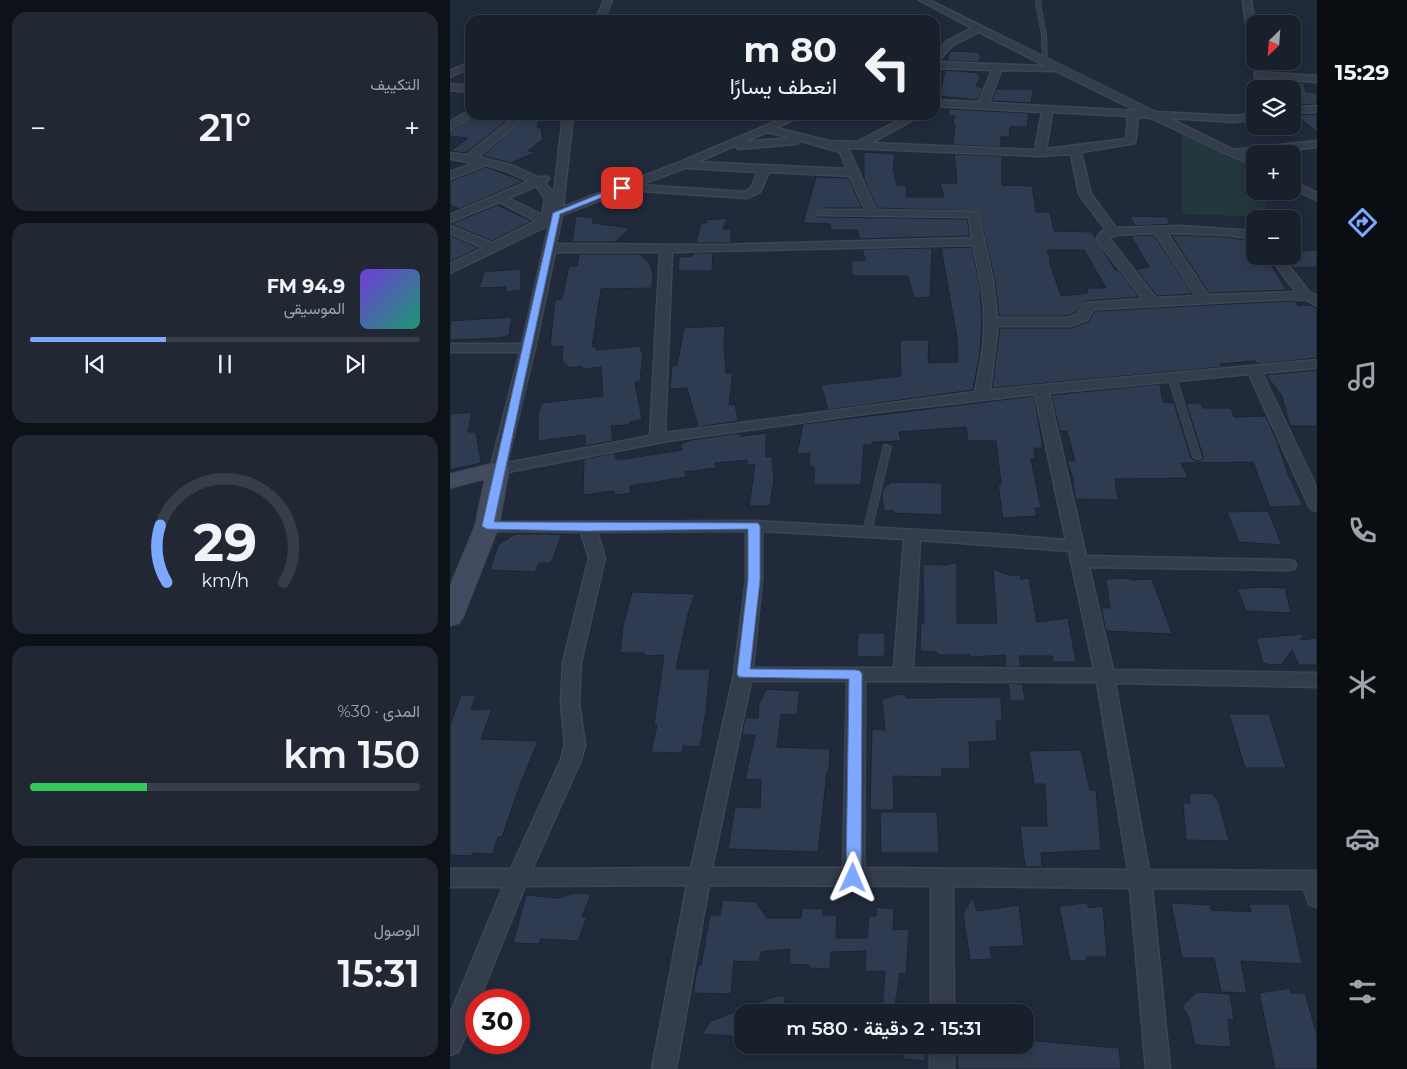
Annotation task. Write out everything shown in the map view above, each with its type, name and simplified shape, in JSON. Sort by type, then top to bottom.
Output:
[{"type":"main road","points":[[450,482],[498,469],[489,515],[450,617]]},
{"type":"main road","points":[[450,482],[465,485],[484,495],[489,515]]},
{"type":"street","points":[[602,15],[608,0]]},
{"type":"street","points":[[923,0],[1061,70],[1246,159]]},
{"type":"street","points":[[1247,0],[1249,15]]},
{"type":"street","points":[[940,54],[950,43],[979,28]]},
{"type":"street","points":[[940,66],[1061,70]]},
{"type":"street","points":[[450,74],[465,67]]},
{"type":"street","points":[[984,105],[998,67]]},
{"type":"street","points":[[1258,70],[1259,79],[1317,78]]},
{"type":"street","points":[[451,87],[465,88]]},
{"type":"street","points":[[940,104],[1048,108],[1235,119],[1246,117]]},
{"type":"street","points":[[1040,152],[1048,108]]},
{"type":"street","points":[[1301,110],[1317,109]]},
{"type":"street","points":[[829,144],[1040,152],[1075,150],[1131,141],[1133,113]]},
{"type":"street","points":[[450,128],[465,117]]},
{"type":"street","points":[[469,159],[517,120]]},
{"type":"street","points":[[567,120],[549,248],[528,348],[498,469],[657,439],[753,424],[982,395],[1317,364]]},
{"type":"street","points":[[450,269],[552,219],[622,188],[682,165],[787,120]]},
{"type":"street","points":[[858,145],[909,120]]},
{"type":"street","points":[[766,129],[829,144],[844,150],[872,214]]},
{"type":"street","points":[[724,147],[809,139]]},
{"type":"street","points":[[1234,152],[1317,144]]},
{"type":"street","points":[[1075,150],[1085,194],[1112,232]]},
{"type":"street","points":[[450,156],[485,162],[505,168],[537,182],[546,190],[551,200],[550,210],[552,219]]},
{"type":"street","points":[[450,176],[485,162]]},
{"type":"street","points":[[682,165],[855,173]]},
{"type":"street","points":[[622,188],[747,195],[756,190],[765,169]]},
{"type":"street","points":[[450,219],[560,174]]},
{"type":"street","points":[[1301,189],[1317,197]]},
{"type":"street","points":[[499,198],[552,219]]},
{"type":"street","points":[[822,213],[974,214],[992,322],[982,395]]},
{"type":"street","points":[[450,229],[494,248]]},
{"type":"street","points":[[1160,231],[1205,300]]},
{"type":"street","points":[[1153,303],[1106,244],[1103,238],[1105,234],[1112,232],[1160,231],[1246,233]]},
{"type":"street","points":[[549,248],[762,248],[977,241]]},
{"type":"street","points":[[657,439],[664,345],[666,248]]},
{"type":"street","points":[[1283,265],[1311,299]]},
{"type":"street","points":[[992,322],[1070,322],[1082,317],[1090,306],[1288,295],[1311,299]]},
{"type":"street","points":[[450,348],[528,348]]},
{"type":"street","points":[[1254,370],[1317,506]]},
{"type":"street","points":[[1041,390],[1076,554],[1105,676],[1140,878],[1158,1069]]},
{"type":"street","points":[[489,515],[587,527],[754,526],[912,534],[1076,554],[1288,565]]},
{"type":"street","points":[[664,1069],[700,876],[743,674],[754,580],[754,526]]},
{"type":"street","points":[[450,1044],[518,876],[571,760],[575,745],[570,703],[572,662],[597,558],[594,543],[587,527]]},
{"type":"street","points":[[902,674],[912,534]]},
{"type":"street","points":[[743,674],[1105,676],[1317,680]]},
{"type":"street","points":[[853,878],[856,674]]},
{"type":"street","points":[[450,878],[518,876],[1140,878],[1316,886]]},
{"type":"street","points":[[942,878],[942,1004]]},
{"type":"street","points":[[942,1054],[942,1069]]},
{"type":"lane","points":[[1039,0],[1044,35],[1045,62]]},
{"type":"lane","points":[[1172,377],[1197,457]]},
{"type":"lane","points":[[867,532],[888,447]]},
{"type":"green space","points":[[1182,133],[1246,165],[1246,200],[1266,200],[1266,210],[1246,210],[1246,216],[1182,214]]},
{"type":"building","points":[[950,51],[979,52],[979,55],[981,55],[979,62],[947,61]]},
{"type":"building","points":[[945,70],[979,73],[978,76],[981,76],[976,86],[983,88],[978,100],[940,96]]},
{"type":"building","points":[[1287,70],[1287,72],[1265,71]]},
{"type":"building","points":[[1301,83],[1304,83],[1306,92],[1317,93],[1317,104],[1301,105]]},
{"type":"building","points":[[996,89],[1033,89],[1031,103],[992,101]]},
{"type":"building","points":[[949,109],[1029,113],[1027,127],[1010,127],[1009,137],[1001,137],[1001,147],[953,145],[955,116],[949,116]]},
{"type":"building","points":[[1317,114],[1317,132],[1301,120],[1301,115]]},
{"type":"building","points":[[468,120],[508,120],[466,153],[451,151],[468,138],[450,136],[450,132]]},
{"type":"building","points":[[524,120],[539,120],[537,127],[541,128],[543,139],[528,151],[536,152],[511,163],[482,156]]},
{"type":"building","points":[[864,152],[895,154],[893,167],[897,185],[906,185],[906,197],[944,197],[940,183],[957,183],[954,154],[1002,156],[1002,185],[1032,186],[1036,212],[1050,212],[1054,231],[1092,232],[1115,270],[1119,271],[1139,297],[1085,301],[1076,312],[1068,316],[999,316],[995,281],[979,211],[877,208],[864,179]],"holes":[[[1047,250],[1084,250],[1106,288],[1087,288],[1088,293],[1061,296]]]},
{"type":"building","points":[[486,167],[524,181],[460,209],[450,205],[450,181]]},
{"type":"building","points":[[816,177],[849,178],[862,208],[822,208],[814,213],[818,217],[967,219],[970,236],[860,239],[857,230],[831,230],[830,224],[803,223]]},
{"type":"building","points":[[497,205],[532,221],[492,241],[450,224]]},
{"type":"building","points":[[576,216],[594,218],[592,223],[630,228],[615,242],[572,242]]},
{"type":"building","points":[[1130,216],[1167,217],[1170,224],[1135,226]]},
{"type":"building","points":[[727,218],[723,229],[732,229],[730,243],[696,243],[701,223],[707,223],[706,220]]},
{"type":"building","points":[[450,235],[479,248],[450,262]]},
{"type":"building","points":[[1154,235],[1193,294],[1157,296],[1136,269],[1149,267],[1131,236]]},
{"type":"building","points":[[1171,235],[1246,240],[1246,265],[1271,265],[1287,290],[1209,293]]},
{"type":"building","points":[[972,247],[980,287],[982,319],[980,353],[973,390],[828,410],[821,385],[901,376],[900,340],[929,340],[928,363],[958,362],[957,338],[941,248]]},
{"type":"building","points":[[932,248],[930,297],[914,298],[908,276],[852,276],[851,261],[865,260],[862,249]]},
{"type":"building","points":[[1317,250],[1317,267],[1292,268],[1292,265],[1301,265],[1301,251]]},
{"type":"building","points":[[693,253],[713,253],[712,271],[678,271],[679,257],[692,256]]},
{"type":"building","points":[[579,254],[639,254],[649,262],[653,274],[652,288],[601,289],[592,347],[596,346],[596,350],[640,346],[641,352],[643,352],[640,382],[635,382],[642,420],[630,422],[630,424],[611,426],[613,441],[585,446],[585,435],[538,441],[538,416],[541,403],[603,396],[601,367],[583,369],[582,366],[570,368],[562,361],[563,346],[550,347],[555,300],[562,299],[569,266],[577,266]]},
{"type":"building","points":[[521,269],[521,290],[506,292],[506,287],[479,288],[484,272]]},
{"type":"building","points":[[1295,301],[1298,306],[1311,305],[1317,309],[1317,358],[1258,364],[1255,361],[1220,364],[1222,367],[992,388],[1000,328],[1070,328],[1088,322],[1095,311]]},
{"type":"building","points":[[512,317],[509,335],[501,338],[450,340],[450,321]]},
{"type":"building","points":[[725,326],[726,373],[733,373],[729,405],[735,404],[738,421],[698,427],[687,388],[670,389],[672,366],[677,366],[684,328]]},
{"type":"building","points":[[1317,370],[1317,426],[1290,426],[1282,396],[1266,375]]},
{"type":"building","points":[[1160,384],[1163,402],[1174,403],[1191,458],[1196,461],[1202,460],[1203,456],[1186,403],[1201,403],[1203,408],[1231,408],[1234,417],[1266,416],[1288,474],[1303,506],[1270,507],[1253,462],[1181,463],[1188,478],[1115,479],[1118,500],[1075,499],[1073,479],[1067,461],[1075,461],[1067,431],[1060,431],[1051,395]]},
{"type":"building","points":[[1034,396],[1043,448],[1034,448],[1035,459],[1031,459],[1041,508],[1035,508],[1037,516],[1003,518],[998,485],[1001,484],[996,441],[968,441],[966,427],[899,432],[901,441],[872,442],[872,445],[864,445],[861,485],[814,485],[814,467],[809,467],[810,453],[797,454],[803,424]]},
{"type":"building","points":[[472,412],[468,432],[476,432],[481,463],[450,470],[450,414]]},
{"type":"building","points":[[740,433],[741,436],[766,433],[766,457],[772,456],[774,479],[770,506],[749,506],[755,464],[747,465],[747,460],[715,463],[716,468],[685,472],[686,477],[630,486],[631,493],[615,495],[614,491],[583,495],[584,459],[615,453],[616,459],[624,459],[682,450],[680,444],[691,440]]},
{"type":"building","points":[[892,482],[942,483],[942,515],[884,511],[883,488]]},
{"type":"building","points":[[1268,511],[1282,545],[1239,542],[1227,512]]},
{"type":"building","points":[[515,534],[562,535],[551,563],[539,563],[535,572],[490,570],[498,545]]},
{"type":"building","points":[[957,562],[957,623],[997,623],[993,569],[1009,575],[1021,575],[1020,579],[1029,578],[1037,622],[1068,618],[1076,662],[1053,662],[1052,656],[1019,656],[1021,667],[1006,667],[1005,655],[970,657],[970,655],[937,655],[937,652],[920,651],[921,623],[924,623],[923,564],[946,565]]},
{"type":"building","points":[[1127,578],[1132,580],[1152,579],[1172,634],[1106,631],[1101,608],[1110,608],[1106,579]]},
{"type":"building","points":[[1260,587],[1285,588],[1291,613],[1246,611],[1237,589]]},
{"type":"building","points":[[632,592],[695,594],[688,614],[676,669],[710,669],[700,747],[683,746],[682,753],[651,752],[657,725],[654,725],[664,655],[644,656],[644,653],[620,653],[623,626]]},
{"type":"building","points":[[858,633],[885,633],[885,656],[857,657]]},
{"type":"building","points":[[1304,634],[1300,640],[1317,638],[1317,665],[1299,665],[1292,650],[1282,664],[1270,665],[1263,663],[1256,638]]},
{"type":"building","points":[[1008,683],[1023,684],[1025,701],[1010,701]]},
{"type":"building","points":[[766,689],[800,691],[797,715],[781,714],[777,747],[830,749],[829,772],[827,772],[818,852],[728,849],[735,807],[760,808],[761,780],[745,779],[755,735],[742,735],[745,718],[758,718],[759,704]]},
{"type":"building","points":[[906,694],[906,698],[1001,697],[1002,721],[996,721],[997,741],[969,742],[970,769],[942,769],[942,777],[893,776],[894,810],[870,810],[872,729],[885,730],[882,699]]},
{"type":"building","points":[[461,695],[476,695],[471,710],[492,709],[481,739],[538,741],[502,837],[498,837],[493,854],[473,853],[472,856],[450,855],[450,725]]},
{"type":"building","points":[[1229,714],[1269,714],[1286,768],[1245,768]]},
{"type":"building","points":[[1081,750],[1090,790],[1096,790],[1101,850],[1041,853],[1042,867],[1025,867],[1020,826],[1047,826],[1045,784],[1034,784],[1029,751]]},
{"type":"building","points":[[1190,793],[1213,794],[1219,803],[1229,841],[1186,840],[1183,803],[1190,803]]},
{"type":"building","points":[[880,812],[937,812],[939,853],[881,853]]},
{"type":"building","points":[[574,893],[591,894],[582,917],[587,917],[578,941],[541,939],[539,944],[513,943],[526,895],[558,898]]},
{"type":"building","points":[[973,897],[977,911],[1019,905],[1024,946],[990,947],[992,959],[970,960],[963,914]]},
{"type":"building","points":[[723,900],[756,902],[767,918],[801,918],[802,908],[823,909],[823,915],[837,915],[836,938],[867,938],[869,916],[876,916],[876,907],[894,909],[893,930],[909,929],[906,974],[900,973],[895,1004],[883,1004],[885,971],[865,972],[866,951],[831,952],[830,969],[809,968],[809,965],[789,964],[790,949],[761,952],[759,962],[734,961],[731,994],[693,993],[698,965],[701,965],[710,915],[720,915]]},
{"type":"building","points":[[1087,903],[1089,908],[1103,906],[1107,957],[1086,957],[1087,961],[1070,961],[1059,906]]},
{"type":"building","points":[[1171,903],[1211,905],[1211,910],[1251,912],[1249,904],[1289,904],[1302,964],[1241,961],[1247,993],[1221,992],[1214,958],[1182,958]]},
{"type":"building","points":[[1290,988],[1291,993],[1305,993],[1317,1035],[1317,1069],[1275,1069],[1259,993]]},
{"type":"building","points":[[1197,992],[1230,994],[1234,1020],[1228,1019],[1231,1047],[1195,1045],[1189,1018],[1182,1006]]},
{"type":"building","points":[[776,996],[785,996],[784,1004],[755,1004]]},
{"type":"building","points":[[734,1012],[734,1036],[702,1034],[711,1021]]},
{"type":"building","points":[[1034,1041],[1119,1048],[1121,1069],[958,1069],[957,1054],[1034,1054]]},
{"type":"building","points":[[903,1054],[925,1054],[925,1061],[903,1059]]},
{"type":"route","points":[[622,188],[556,213],[528,348],[498,469],[487,526],[754,526],[754,580],[743,674],[856,674],[853,878]]}]
